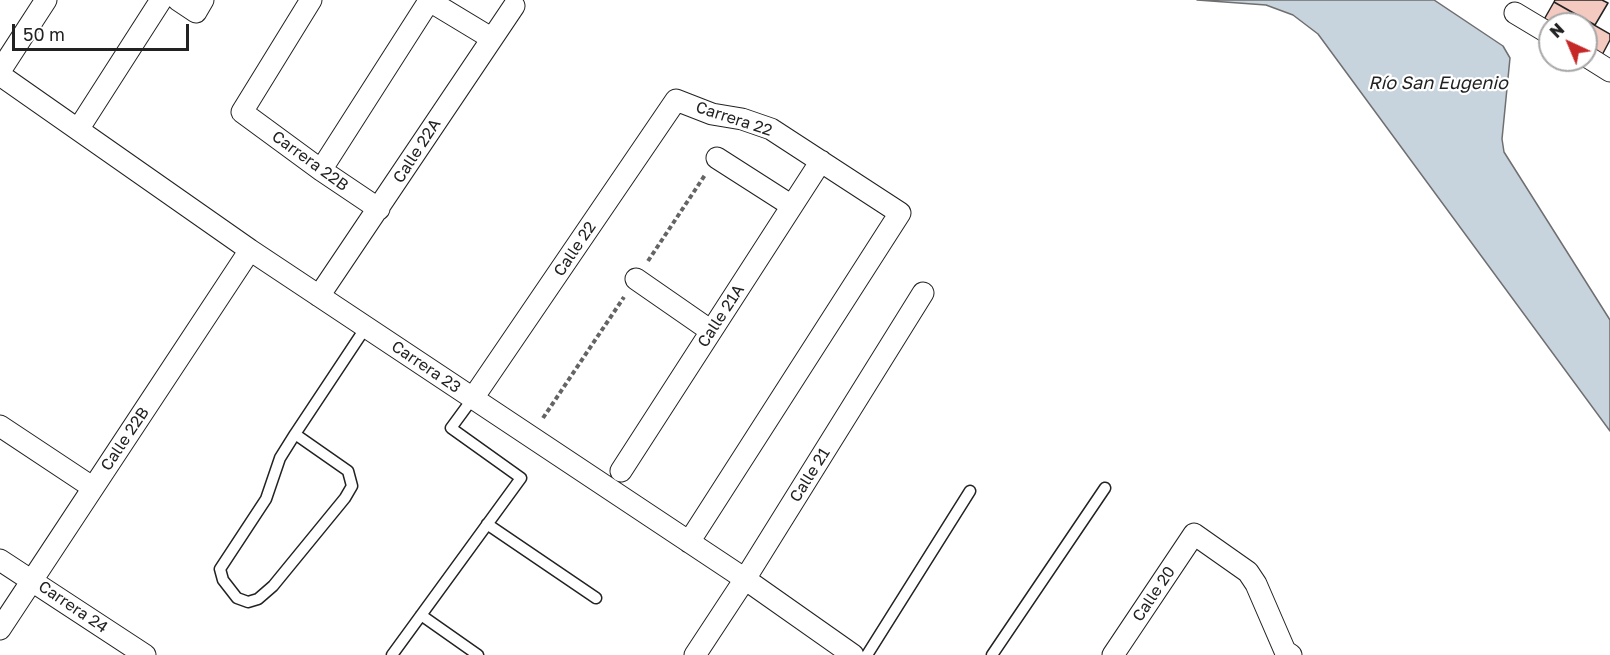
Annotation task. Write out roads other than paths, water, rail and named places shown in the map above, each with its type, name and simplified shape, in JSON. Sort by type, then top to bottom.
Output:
[{"type":"street","points":[[0,73],[46,0]]},
{"type":"street","points":[[79,128],[161,0]]},
{"type":"street","points":[[178,0],[200,6]]},
{"type":"street","name":"Carrera 22B","points":[[311,0],[242,112],[379,209]]},
{"type":"street","points":[[321,170],[428,0],[491,38]]},
{"type":"street","points":[[1516,4],[1538,23]]},
{"type":"street","name":"Calle 22A","points":[[319,296],[514,6]]},
{"type":"street","name":"Carrera 23","points":[[0,73],[250,250],[745,579],[853,655]]},
{"type":"street","name":"Carrera 22","points":[[676,100],[712,114],[742,119],[771,129],[900,213],[689,542]]},
{"type":"street","name":"Calle 22","points":[[473,398],[676,100]]},
{"type":"street","points":[[717,158],[792,206]]},
{"type":"street","name":"Calle 21A","points":[[621,471],[821,161]]},
{"type":"street","name":"Calle 22B","points":[[0,629],[250,250]]},
{"type":"street","points":[[636,279],[711,331]]},
{"type":"street","name":"Calle 21","points":[[694,655],[745,579],[923,293]]},
{"type":"street","points":[[0,426],[93,487]]},
{"type":"street","name":"Calle 20","points":[[1113,655],[1194,534],[1248,572],[1256,584],[1286,654]]},
{"type":"street","name":"Carrera 24","points":[[0,560],[145,655]]},
{"type":"lane","points":[[295,434],[348,471],[352,486],[345,498],[273,586],[258,599],[248,602],[237,598],[223,580],[220,569],[266,499],[280,458],[295,434],[366,327]]},
{"type":"lane","points":[[392,655],[520,478],[451,428],[473,398]]},
{"type":"lane","points":[[992,655],[1105,489]]},
{"type":"lane","points":[[867,655],[970,491]]},
{"type":"lane","points":[[487,524],[596,598]]},
{"type":"lane","points":[[421,615],[478,655]]},
{"type":"water","name":"Río San Eugenio","points":[[1197,0],[1434,0],[1503,46],[1510,58],[1502,139],[1504,152],[1610,320],[1610,431],[1318,34],[1293,15],[1266,5]]}]
